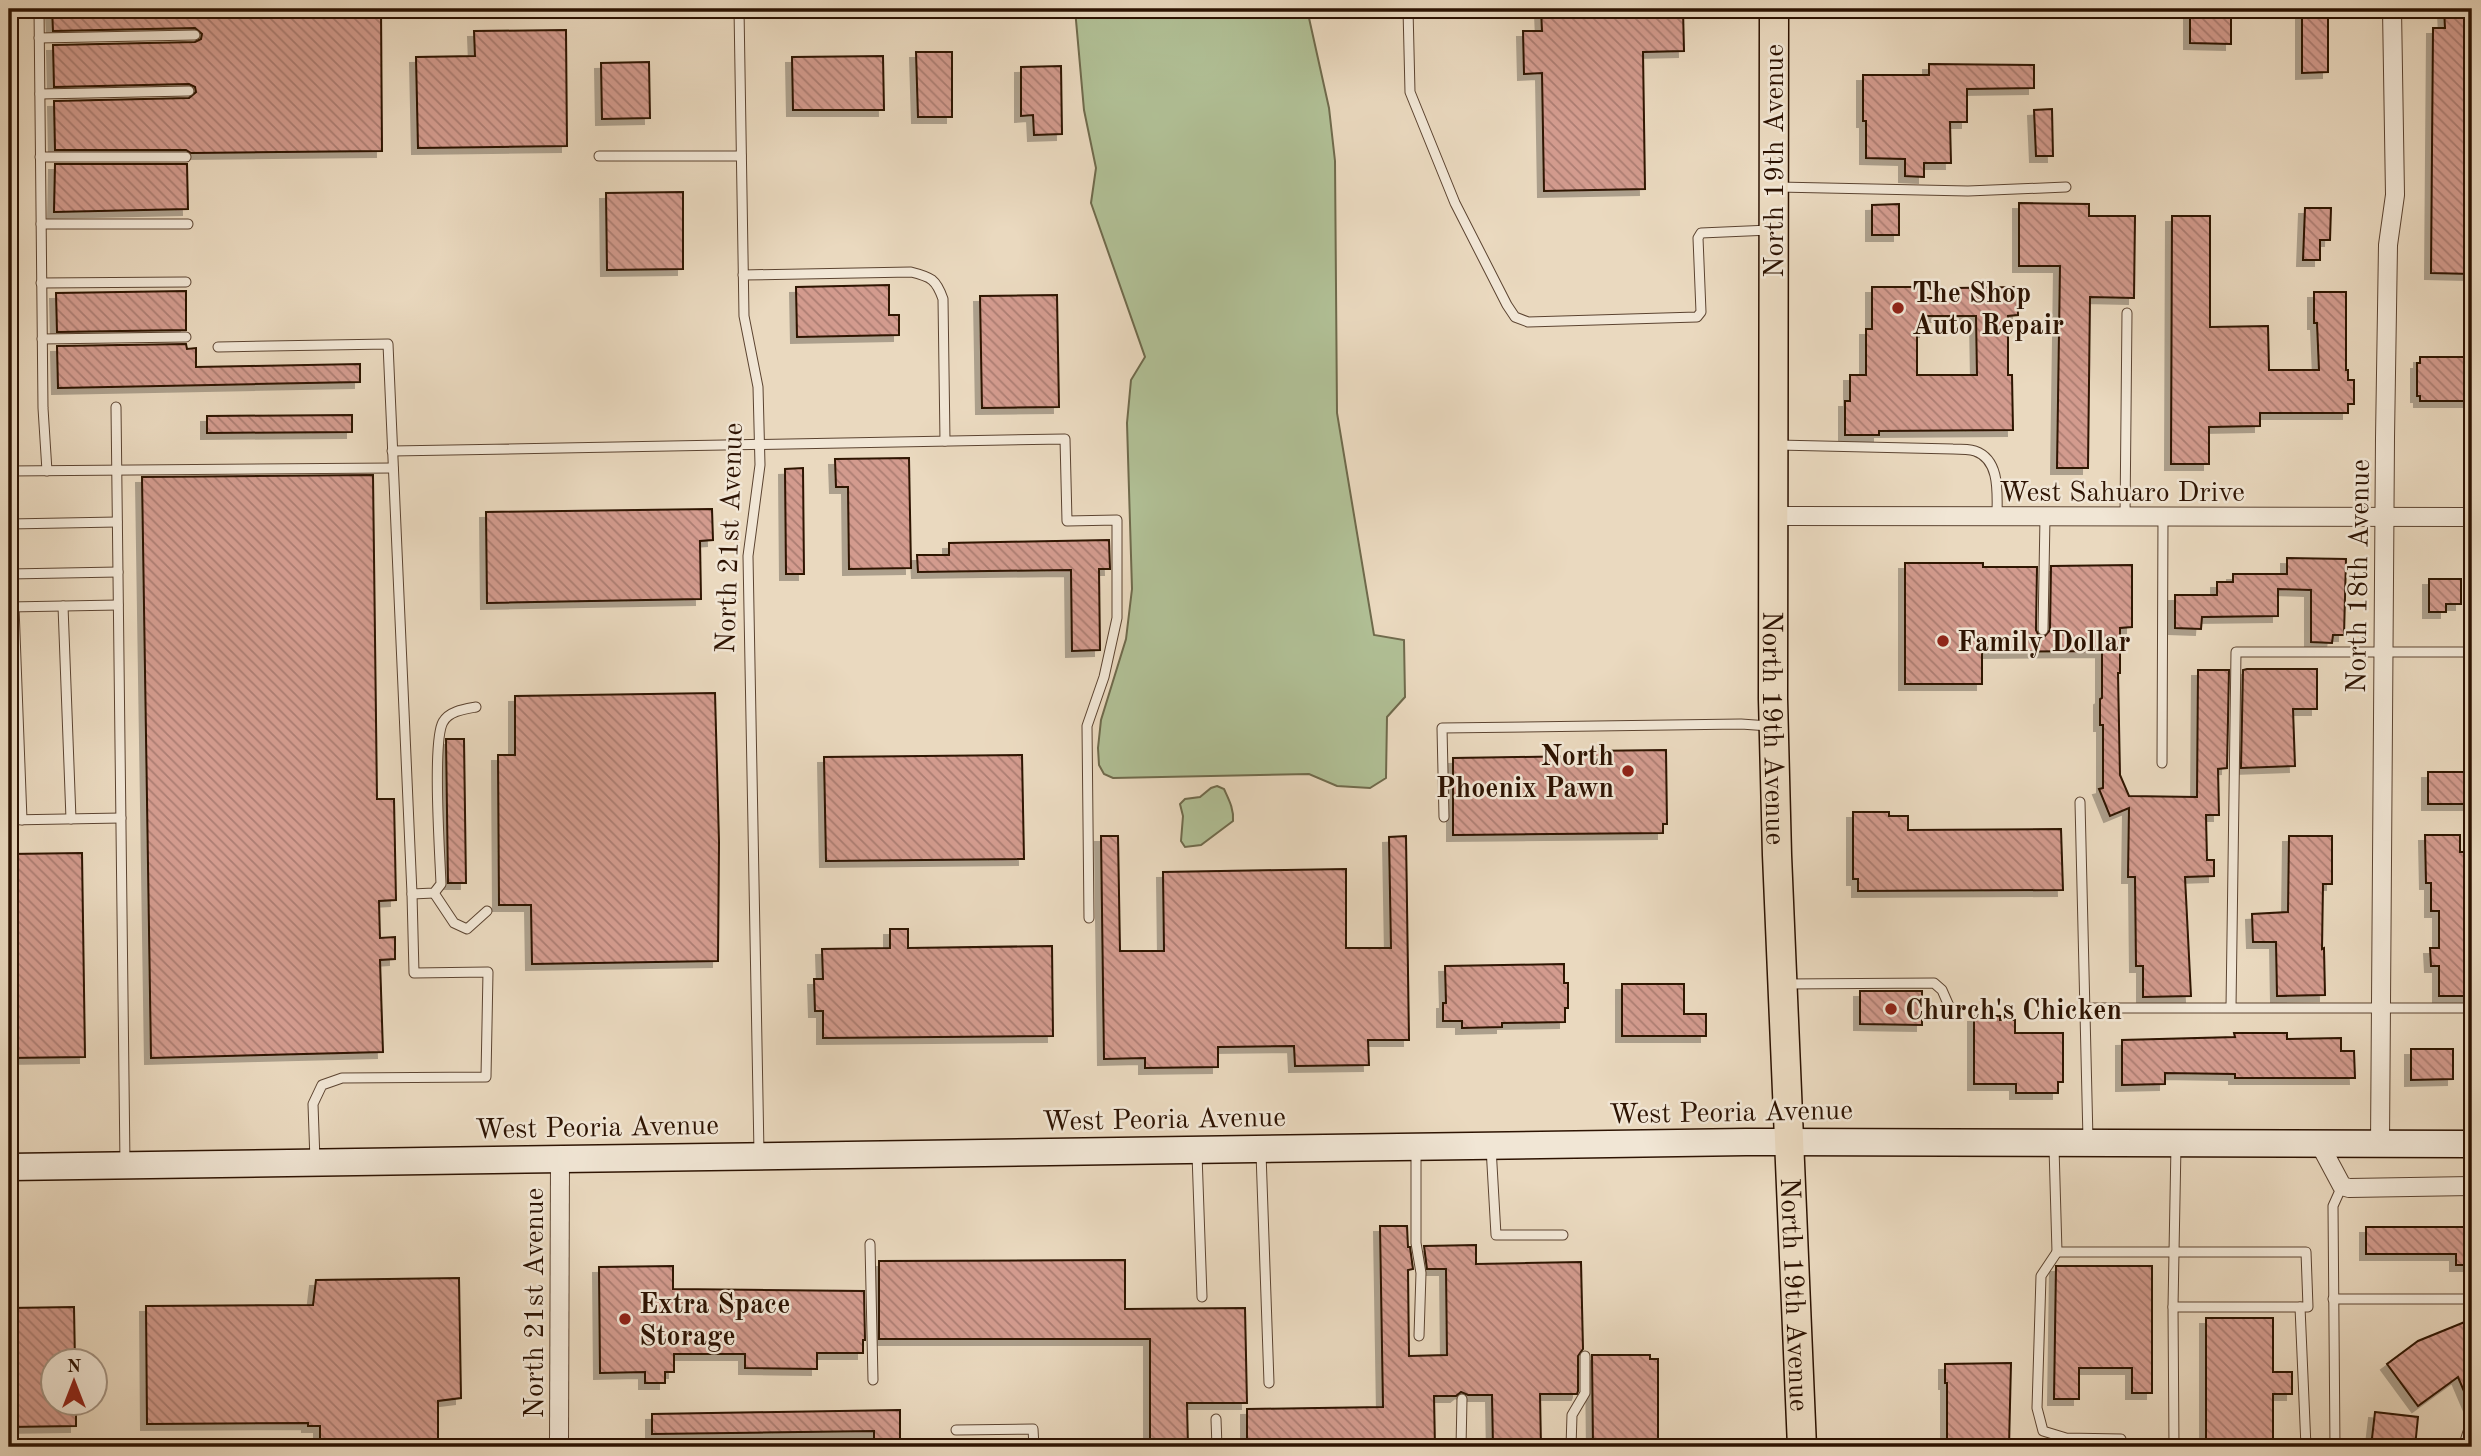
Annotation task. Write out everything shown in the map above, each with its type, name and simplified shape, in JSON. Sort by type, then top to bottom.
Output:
[{"type":"main road","name":"North 19th Avenue","points":[[1774,9],[1774,726],[1802,1446]]},
{"type":"main road","name":"West Peoria Avenue","points":[[9,1167],[1791,1141],[2472,1144]]},
{"type":"street","name":"North 18th Avenue","points":[[2380,1144],[2388,245],[2395,195],[2392,9]]},
{"type":"street","name":"West Sahuaro Drive","points":[[1772,516],[2472,517]]},
{"type":"street","points":[[2319,1143],[2342,1186],[2349,1188],[2472,1186]]},
{"type":"street","name":"North 21st Avenue","points":[[559,1447],[560,1159]]},
{"type":"street","points":[[2468,1447],[2472,1434]]},
{"type":"lane","points":[[39,9],[41,283],[47,471]]},
{"type":"lane","name":"North 21st Avenue","points":[[739,9],[744,316],[758,387],[760,444],[760,465],[748,556],[759,1154]]},
{"type":"lane","points":[[1408,9],[1410,92],[1455,203],[1515,317],[1528,322],[1697,317],[1701,312],[1698,237],[1701,233],[1773,230]]},
{"type":"lane","points":[[39,38],[195,35]]},
{"type":"lane","points":[[40,94],[189,91]]},
{"type":"lane","points":[[599,156],[741,156]]},
{"type":"lane","points":[[40,158],[186,157]]},
{"type":"lane","points":[[1773,187],[1968,191],[2067,187]]},
{"type":"lane","points":[[41,224],[188,224]]},
{"type":"lane","points":[[743,275],[911,272],[930,277],[939,288],[943,299],[945,441]]},
{"type":"lane","points":[[41,283],[186,282]]},
{"type":"lane","points":[[2125,517],[2127,313]]},
{"type":"lane","points":[[42,339],[186,337]]},
{"type":"lane","points":[[218,347],[388,344],[414,973],[488,972],[486,1077],[342,1078],[322,1085],[313,1104],[315,1162]]},
{"type":"lane","points":[[116,407],[125,1166]]},
{"type":"lane","points":[[392,451],[1065,439],[1067,521],[1117,520],[1117,618],[1104,677],[1087,726],[1089,918]]},
{"type":"lane","points":[[1772,444],[1976,451],[1985,457],[1993,469],[1997,484],[1997,516]]},
{"type":"lane","points":[[9,471],[393,468]]},
{"type":"lane","points":[[2043,630],[2045,517]]},
{"type":"lane","points":[[2162,763],[2163,517]]},
{"type":"lane","points":[[9,524],[117,522]]},
{"type":"lane","points":[[9,574],[118,572]]},
{"type":"lane","points":[[22,820],[11,607],[118,605]]},
{"type":"lane","points":[[62,606],[71,819]]},
{"type":"lane","points":[[2231,1007],[2236,652],[2472,652]]},
{"type":"lane","points":[[435,893],[441,884],[439,733],[443,721],[452,713],[476,707]]},
{"type":"lane","points":[[1444,817],[1442,728],[1741,724],[1774,726]]},
{"type":"lane","points":[[2080,802],[2088,1142]]},
{"type":"lane","points":[[9,820],[121,818]]},
{"type":"lane","points":[[412,894],[435,893]]},
{"type":"lane","points":[[435,893],[454,923],[467,929],[487,911]]},
{"type":"lane","points":[[1783,984],[1934,984],[1942,990],[1949,1006]]},
{"type":"lane","points":[[2086,1008],[2472,1008]]},
{"type":"lane","points":[[2174,1447],[2176,1141]]},
{"type":"lane","points":[[2054,1142],[2057,1252],[2041,1276],[2037,1408],[2043,1431],[2067,1438],[2121,1439]]},
{"type":"lane","points":[[1491,1145],[1496,1236],[1563,1235]]},
{"type":"lane","points":[[1416,1146],[1416,1243],[1421,1273],[1419,1336]]},
{"type":"lane","points":[[1261,1148],[1269,1383]]},
{"type":"lane","points":[[1197,1149],[1202,1297]]},
{"type":"lane","points":[[2335,1447],[2333,1206],[2342,1186]]},
{"type":"lane","points":[[870,1244],[873,1380]]},
{"type":"lane","points":[[2057,1252],[2306,1252],[2308,1307],[2173,1307]]},
{"type":"lane","points":[[2333,1299],[2472,1299]]},
{"type":"lane","points":[[2300,1307],[2306,1447]]},
{"type":"lane","points":[[1571,1447],[1572,1415],[1586,1393],[1586,1356]]},
{"type":"lane","points":[[1461,1447],[1462,1399]]},
{"type":"lane","points":[[1216,1419],[1217,1447]]},
{"type":"lane","points":[[956,1430],[1033,1429],[1034,1447]]},
{"type":"lane","points":[[600,1447],[863,1444],[863,1447]]},
{"type":"lane","points":[[1743,1447],[1802,1446]]},
{"type":"green space","points":[[1075,9],[1307,9],[1329,108],[1335,161],[1337,413],[1374,635],[1404,640],[1405,697],[1387,717],[1386,778],[1370,788],[1337,786],[1309,774],[1113,778],[1104,774],[1099,765],[1101,720],[1126,639],[1132,589],[1127,423],[1131,380],[1145,357],[1091,203],[1096,168],[1084,110]]},
{"type":"green space","points":[[1217,786],[1224,789],[1228,797],[1233,821],[1201,845],[1185,847],[1181,841],[1183,816],[1180,804],[1185,799],[1200,797]]},
{"type":"building","points":[[52,9],[381,9],[382,151],[191,153],[186,150],[55,150],[54,101],[189,98],[196,92],[195,87],[189,84],[54,87],[53,45],[195,42],[201,39],[202,34],[195,28],[53,31]]},
{"type":"building","points":[[1541,9],[1683,9],[1684,51],[1643,52],[1645,189],[1544,191],[1542,73],[1524,74],[1523,31],[1542,31]]},
{"type":"building","points":[[2190,9],[2231,9],[2231,44],[2190,43]]},
{"type":"building","points":[[2444,9],[2472,9],[2472,274],[2431,273],[2433,28],[2445,28]]},
{"type":"building","points":[[2302,14],[2328,14],[2328,72],[2302,73]]},
{"type":"building","points":[[566,30],[567,146],[418,148],[416,57],[475,56],[474,31]]},
{"type":"building","points":[[916,52],[952,52],[952,117],[918,117]]},
{"type":"building","points":[[883,56],[884,110],[793,110],[792,57]]},
{"type":"building","points":[[649,62],[650,118],[602,119],[601,63]]},
{"type":"building","points":[[1929,64],[2034,65],[2034,88],[1967,89],[1967,122],[1950,122],[1951,163],[1924,163],[1924,177],[1905,176],[1905,159],[1866,158],[1863,75],[1929,75]]},
{"type":"building","points":[[1061,66],[1062,134],[1034,135],[1033,115],[1021,116],[1021,67]]},
{"type":"building","points":[[2052,109],[2053,156],[2036,156],[2034,110]]},
{"type":"building","points":[[55,164],[187,164],[188,209],[54,212]]},
{"type":"building","points":[[683,192],[683,269],[607,270],[606,193]]},
{"type":"building","points":[[2019,203],[2089,204],[2089,216],[2135,216],[2134,298],[2090,297],[2088,468],[2057,468],[2060,266],[2019,266]]},
{"type":"building","points":[[1899,204],[1899,235],[1872,235],[1872,205]]},
{"type":"building","points":[[2305,208],[2331,208],[2330,240],[2320,240],[2320,260],[2303,260]]},
{"type":"building","points":[[2172,216],[2210,216],[2210,327],[2268,326],[2269,370],[2319,370],[2314,292],[2346,292],[2346,370],[2348,380],[2354,380],[2354,404],[2348,404],[2348,413],[2260,413],[2260,426],[2209,427],[2209,464],[2171,464]]},
{"type":"building","points":[[889,285],[889,315],[899,315],[899,335],[797,337],[796,287]]},
{"type":"building","points":[[1872,287],[1923,287],[1923,298],[1956,298],[1956,288],[2017,287],[2018,315],[2008,316],[2008,375],[2012,375],[2013,430],[1879,431],[1879,435],[1845,435],[1845,401],[1850,401],[1850,375],[1866,375],[1866,329],[1872,329]],"holes":[[[1925,316],[1976,316],[1977,375],[1917,375],[1917,331],[1925,331]]]},
{"type":"building","points":[[186,291],[186,330],[57,332],[56,293]]},
{"type":"building","points":[[1057,295],[1059,407],[982,408],[980,296]]},
{"type":"building","points":[[186,344],[187,349],[196,348],[196,367],[360,364],[360,382],[58,388],[57,346]]},
{"type":"building","points":[[2420,357],[2469,357],[2469,365],[2472,365],[2472,395],[2469,395],[2469,401],[2420,401],[2420,396],[2417,396],[2417,363],[2420,363]]},
{"type":"building","points":[[352,415],[352,432],[207,433],[207,416]]},
{"type":"building","points":[[909,458],[911,568],[849,569],[848,487],[836,487],[835,459]]},
{"type":"building","points":[[803,468],[804,574],[786,574],[785,469]]},
{"type":"building","points":[[373,475],[377,799],[394,799],[396,900],[379,901],[380,938],[395,937],[395,959],[380,960],[383,1052],[151,1058],[142,477]]},
{"type":"building","points":[[712,509],[713,540],[700,541],[701,599],[487,603],[486,512]]},
{"type":"building","points":[[1109,540],[1110,569],[1099,569],[1100,650],[1072,651],[1071,570],[918,572],[917,555],[949,555],[949,543]]},
{"type":"building","points":[[2287,558],[2346,559],[2344,635],[2333,635],[2332,643],[2311,642],[2311,590],[2278,589],[2278,616],[2202,617],[2201,629],[2175,628],[2175,595],[2217,595],[2217,582],[2233,582],[2233,574],[2287,574]]},
{"type":"building","points":[[1905,563],[1983,563],[1983,567],[2037,567],[2036,630],[2039,636],[2044,637],[2050,630],[2051,566],[2132,565],[2132,627],[2120,628],[2118,673],[2120,775],[2129,796],[2197,797],[2198,670],[2229,670],[2227,768],[2218,769],[2219,815],[2206,815],[2207,860],[2214,860],[2214,876],[2185,877],[2191,996],[2143,997],[2143,966],[2136,966],[2135,877],[2128,877],[2129,808],[2110,816],[2099,789],[2103,788],[2103,725],[2100,725],[2102,651],[1982,652],[1982,684],[1905,684]]},
{"type":"building","points":[[2429,579],[2461,579],[2461,604],[2446,604],[2446,612],[2429,612]]},
{"type":"building","points":[[2317,669],[2317,709],[2293,709],[2295,766],[2241,768],[2243,670]]},
{"type":"building","points":[[715,693],[719,842],[718,961],[532,964],[531,905],[499,905],[498,755],[515,755],[515,696]]},
{"type":"building","points":[[446,739],[464,739],[466,883],[448,883]]},
{"type":"building","points":[[1666,750],[1667,824],[1663,824],[1663,833],[1453,835],[1453,758],[1585,756],[1585,751]]},
{"type":"building","points":[[1022,755],[1024,859],[826,861],[824,757]]},
{"type":"building","points":[[2428,772],[2472,772],[2472,804],[2428,804]]},
{"type":"building","points":[[1853,812],[1889,812],[1889,816],[1908,816],[1908,830],[2061,829],[2063,890],[1858,891],[1858,879],[1853,879]]},
{"type":"building","points":[[2425,835],[2460,835],[2460,852],[2467,852],[2467,890],[2472,890],[2472,996],[2439,996],[2439,966],[2431,966],[2430,948],[2439,948],[2439,911],[2431,911],[2431,883],[2426,883]]},
{"type":"building","points":[[1101,836],[1118,836],[1120,951],[1164,951],[1163,872],[1346,869],[1346,948],[1391,948],[1389,837],[1406,836],[1409,1040],[1368,1040],[1369,1065],[1295,1066],[1294,1046],[1218,1047],[1218,1067],[1145,1068],[1145,1058],[1104,1059]]},
{"type":"building","points":[[2289,836],[2332,836],[2332,884],[2323,884],[2322,949],[2324,948],[2325,995],[2277,996],[2276,942],[2253,942],[2252,914],[2288,912]]},
{"type":"building","points":[[82,853],[85,1057],[9,1058],[9,854]]},
{"type":"building","points":[[890,929],[908,929],[908,948],[1052,946],[1053,1036],[823,1038],[823,1011],[815,1011],[814,979],[823,979],[822,949],[890,948]]},
{"type":"building","points":[[1564,964],[1564,983],[1568,983],[1565,1022],[1502,1023],[1502,1027],[1462,1028],[1462,1021],[1443,1021],[1443,1003],[1446,1003],[1445,966]]},
{"type":"building","points":[[1622,984],[1684,984],[1684,1014],[1706,1014],[1706,1036],[1622,1036]]},
{"type":"building","name":"Church's Chicken","points":[[1860,991],[1922,991],[1922,1025],[1860,1024]]},
{"type":"building","points":[[1974,1016],[2000,1016],[2000,1020],[2015,1020],[2015,1033],[2063,1033],[2063,1082],[2058,1082],[2058,1093],[2016,1093],[2016,1084],[1974,1084]]},
{"type":"building","points":[[2234,1033],[2287,1033],[2287,1039],[2341,1038],[2341,1051],[2354,1051],[2355,1078],[2235,1078],[2235,1074],[2165,1073],[2165,1084],[2122,1085],[2122,1040],[2235,1037]]},
{"type":"building","points":[[2411,1049],[2453,1049],[2453,1079],[2411,1080]]},
{"type":"building","points":[[1380,1226],[1407,1226],[1413,1269],[1408,1270],[1409,1356],[1447,1355],[1446,1269],[1427,1269],[1424,1246],[1476,1245],[1476,1264],[1581,1262],[1583,1349],[1578,1356],[1578,1391],[1577,1394],[1540,1394],[1541,1447],[1493,1447],[1492,1395],[1468,1395],[1461,1392],[1456,1396],[1434,1396],[1435,1447],[1247,1447],[1247,1409],[1383,1407]]},
{"type":"building","points":[[2366,1227],[2472,1227],[2472,1265],[2456,1265],[2456,1254],[2366,1254]]},
{"type":"building","points":[[1125,1260],[1125,1309],[1245,1308],[1247,1403],[1187,1403],[1188,1447],[1150,1447],[1150,1339],[879,1339],[879,1261]]},
{"type":"building","points":[[673,1266],[673,1289],[864,1291],[863,1353],[817,1353],[817,1369],[745,1368],[745,1354],[674,1354],[674,1372],[665,1372],[665,1383],[645,1383],[645,1372],[600,1373],[599,1267]]},
{"type":"building","points":[[2056,1266],[2152,1266],[2152,1393],[2132,1393],[2132,1368],[2079,1368],[2079,1399],[2054,1399]]},
{"type":"building","points":[[459,1278],[461,1398],[438,1401],[438,1447],[320,1447],[320,1426],[308,1426],[308,1423],[147,1424],[146,1306],[313,1305],[316,1280]]},
{"type":"building","points":[[74,1307],[75,1348],[38,1348],[38,1418],[76,1418],[76,1426],[9,1427],[9,1308]]},
{"type":"building","points":[[2206,1318],[2273,1318],[2273,1372],[2292,1372],[2292,1394],[2273,1394],[2273,1447],[2206,1447]]},
{"type":"building","points":[[2472,1319],[2472,1410],[2458,1377],[2418,1406],[2387,1364],[2418,1341]]},
{"type":"building","points":[[1592,1355],[1650,1355],[1650,1359],[1658,1359],[1658,1447],[1593,1447]]},
{"type":"building","points":[[2011,1363],[2009,1447],[1947,1447],[1945,1364]]},
{"type":"building","points":[[900,1410],[900,1447],[874,1447],[874,1431],[652,1434],[652,1414]]},
{"type":"building","points":[[2375,1412],[2418,1417],[2415,1447],[2371,1447]]},
{"type":"place","name":"The Shop Auto Repair","points":[[1898,308]]},
{"type":"place","name":"Family Dollar","points":[[1943,641]]},
{"type":"place","name":"North Phoenix Pawn","points":[[1628,771]]},
{"type":"place","name":"Church's Chicken","points":[[1891,1009]]},
{"type":"place","name":"Extra Space Storage","points":[[625,1319]]}]
